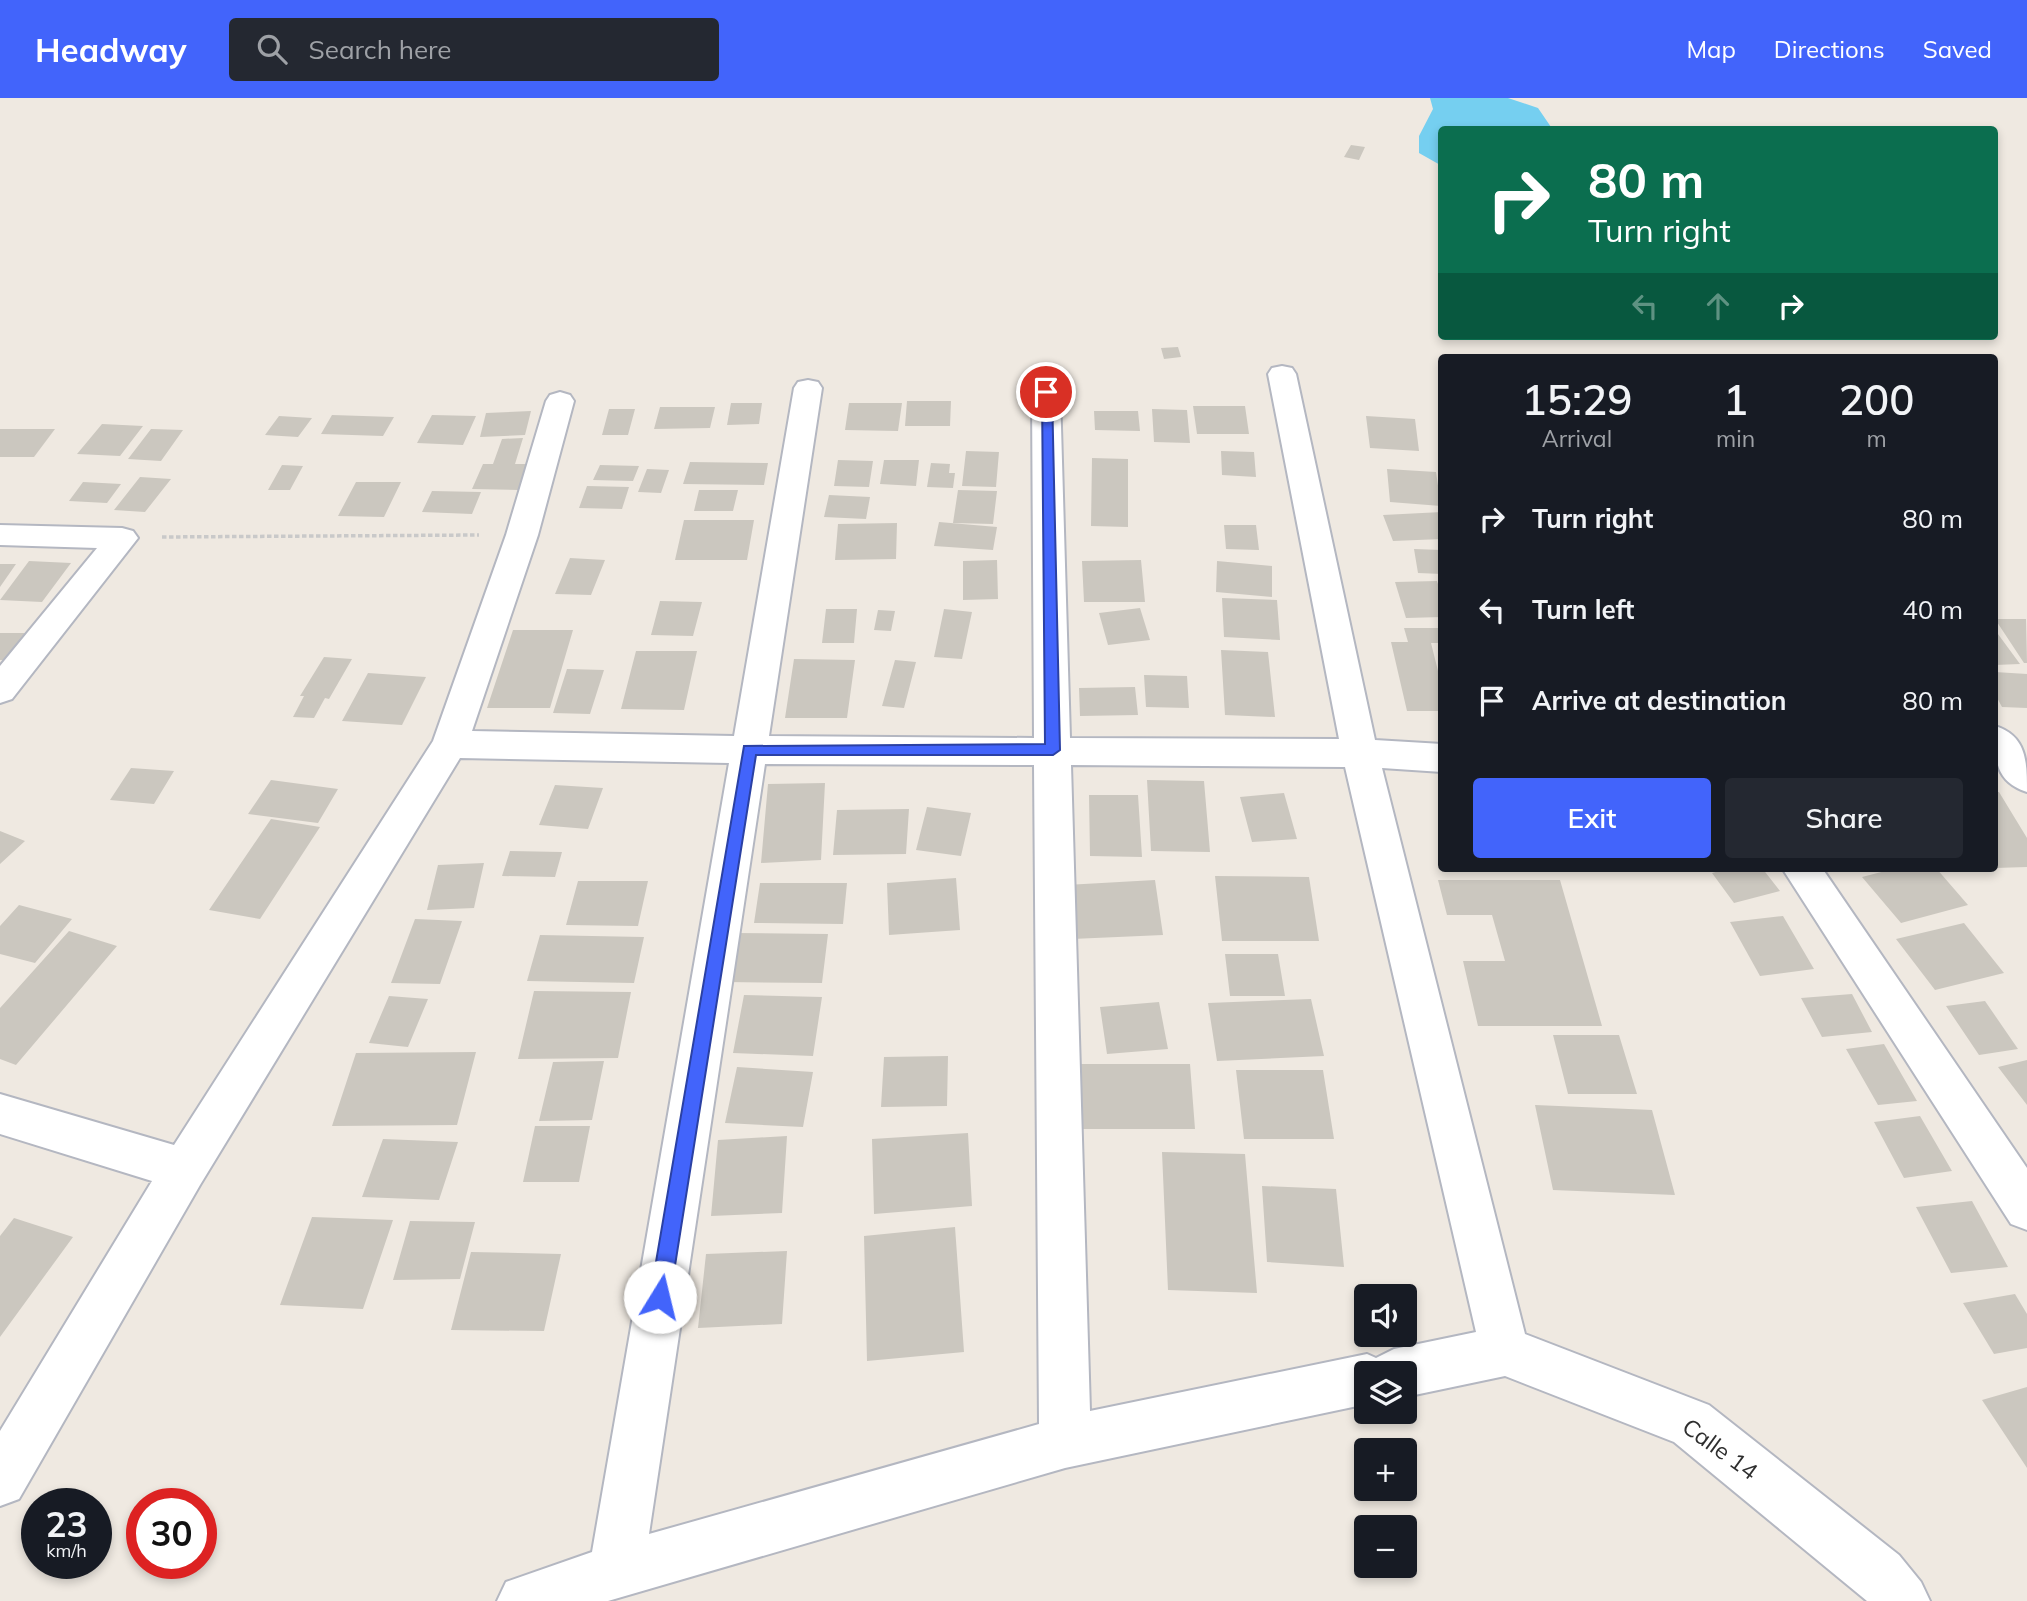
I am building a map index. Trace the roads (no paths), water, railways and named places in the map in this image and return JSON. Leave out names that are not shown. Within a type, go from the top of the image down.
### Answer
[{"type":"street","points":[[1282,374],[1360,753],[1505,1351],[1417,1369]]},
{"type":"street","points":[[616,1571],[808,388]]},
{"type":"street","points":[[1046,392],[1065,1442]]},
{"type":"street","points":[[0,1480],[184,1170],[450,744],[522,535],[560,401]]},
{"type":"street","points":[[0,535],[122,538],[0,690]]},
{"type":"street","points":[[1998,743],[2027,778]]},
{"type":"street","points":[[450,744],[750,750],[1360,753],[1438,758]]},
{"type":"street","points":[[1998,776],[2027,778]]},
{"type":"street","points":[[1804,872],[2027,1208]]},
{"type":"street","points":[[0,1114],[184,1170]]},
{"type":"street","name":"Calle 14","points":[[1505,1351],[1690,1423],[1880,1574],[1902,1601]]},
{"type":"street","points":[[525,1601],[616,1571],[1065,1442],[1354,1383]]},
{"type":"water","points":[[1430,98],[1508,98],[1538,108],[1550,126],[1438,126],[1438,164],[1419,153],[1419,136],[1433,109]]}]
